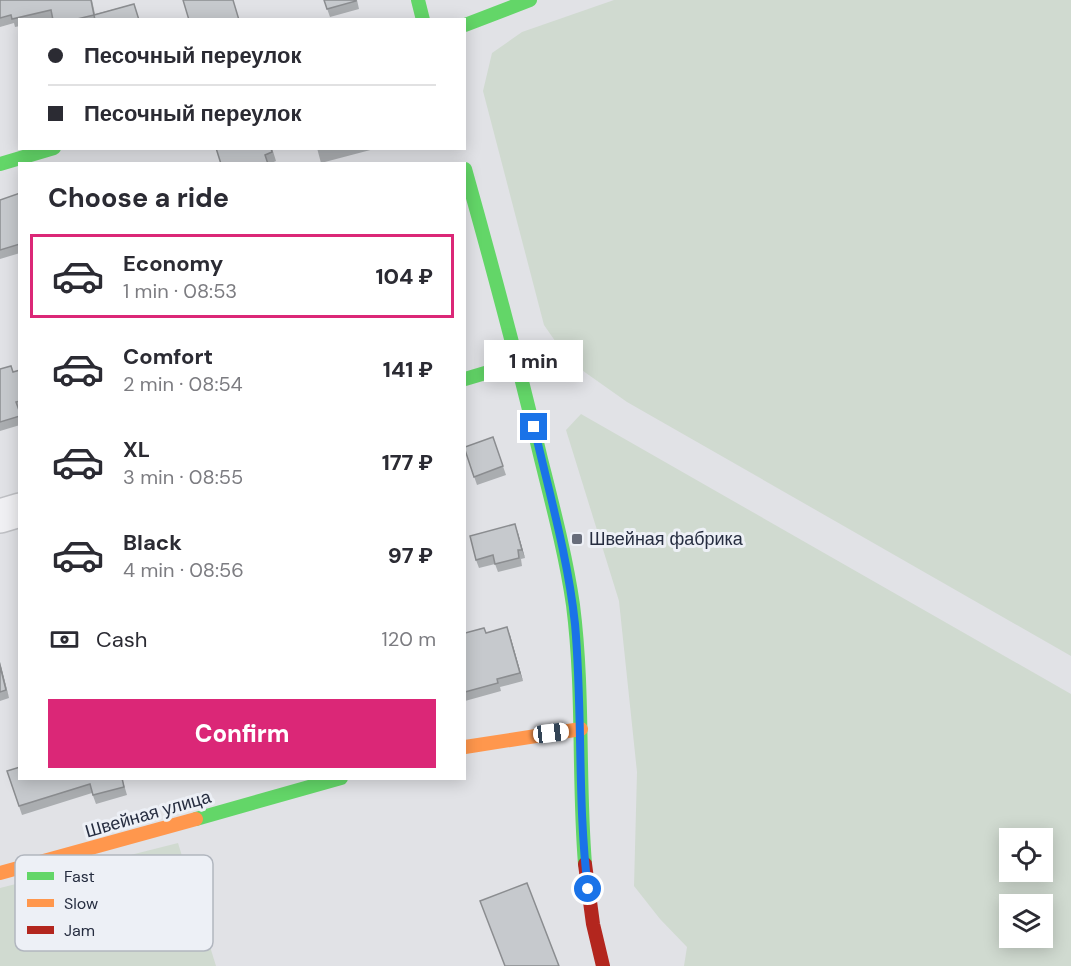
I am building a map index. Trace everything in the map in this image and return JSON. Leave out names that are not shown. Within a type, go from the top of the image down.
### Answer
[{"type":"main road","points":[[418,0],[422,18]]},
{"type":"main road","points":[[466,25],[530,0]]},
{"type":"main road","points":[[0,164],[47,150]]},
{"type":"main road","points":[[466,174],[519,363],[564,557],[574,622],[583,848],[588,889],[603,966]]},
{"type":"main road","points":[[466,379],[519,363]]},
{"type":"main road","points":[[466,747],[580,729]]},
{"type":"main road","name":"Швейная улица","points":[[65,855],[334,780]]},
{"type":"main road","name":"Швейная улица","points":[[0,873],[15,869]]},
{"type":"street","points":[[0,516],[18,511]]},
{"type":"shaded area","points":[[614,0],[1071,0],[1071,656],[627,402],[569,361],[544,325],[483,91],[492,53],[522,32]]},
{"type":"shaded area","points":[[581,414],[1071,694],[1071,966],[684,966],[687,947],[660,919],[634,886],[637,772],[619,601],[566,430]]},
{"type":"shaded area","points":[[178,843],[182,855],[131,855]]},
{"type":"shaded area","points":[[15,884],[15,951],[211,951],[216,966],[0,966],[0,888]]},
{"type":"building","points":[[0,0],[91,0],[94,15],[81,18],[53,18],[51,10],[12,19],[11,15],[0,18]]},
{"type":"building","points":[[183,0],[233,0],[238,18],[188,18]]},
{"type":"building","points":[[324,0],[356,0],[356,1],[327,9]]},
{"type":"building","points":[[134,4],[138,18],[95,18],[94,15]]},
{"type":"building","points":[[217,150],[272,150],[272,152],[265,155],[267,162],[220,162]]},
{"type":"building","points":[[18,194],[18,245],[0,250],[0,200]]},
{"type":"building","points":[[11,366],[13,372],[18,371],[18,402],[16,402],[18,417],[0,422],[0,369]]},
{"type":"building","points":[[493,437],[503,466],[474,477],[466,447]]},
{"type":"building","points":[[515,524],[522,550],[518,550],[519,558],[495,564],[493,555],[476,560],[470,536]]},
{"type":"building","points":[[507,627],[520,673],[497,679],[498,683],[466,692],[466,633],[484,628],[486,633]]},
{"type":"building","points":[[0,666],[6,690],[0,692]]},
{"type":"building","points":[[18,768],[18,780],[122,780],[124,787],[93,795],[90,784],[19,806],[7,771]]},
{"type":"building","points":[[527,883],[559,966],[505,966],[480,901]]},
{"type":"traffic: fast","points":[[418,0],[422,18]]},
{"type":"traffic: fast","points":[[466,25],[530,0]]},
{"type":"traffic: fast","points":[[0,164],[47,150]]},
{"type":"traffic: fast","points":[[466,173],[523,386],[559,532],[570,587],[579,670],[585,864]]},
{"type":"traffic: fast","points":[[466,379],[519,363]]},
{"type":"traffic: fast","points":[[196,819],[334,780]]},
{"type":"traffic: slow","points":[[466,747],[581,729]]},
{"type":"traffic: slow","points":[[65,855],[196,819]]},
{"type":"traffic: slow","points":[[0,873],[15,869]]},
{"type":"traffic: jam","points":[[585,864],[593,924],[603,966]]},
{"type":"place","name":"Швейная фабрика","points":[[577,539]]},
{"type":"route","points":[[534,427],[564,557],[574,622],[579,684],[583,848],[588,889]]}]
